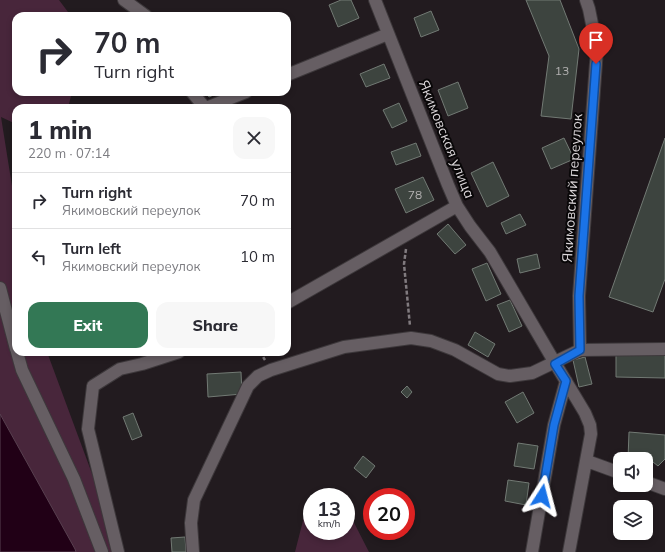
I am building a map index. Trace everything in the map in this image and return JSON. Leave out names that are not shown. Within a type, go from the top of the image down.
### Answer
[{"type":"street","points":[[124,0],[140,12]]},
{"type":"street","name":"Якимовская улица","points":[[375,0],[457,206],[490,252],[585,413],[590,425],[592,434],[569,552]]},
{"type":"street","name":"Якимовский переулок","points":[[580,350],[579,296],[597,49],[586,0]]},
{"type":"street","points":[[291,73],[388,34]]},
{"type":"street","points":[[195,96],[202,104]]},
{"type":"street","points":[[215,104],[236,96]]},
{"type":"street","points":[[291,301],[457,206]]},
{"type":"street","points":[[0,288],[12,334]]},
{"type":"street","points":[[192,552],[191,523],[194,500],[248,386],[258,376],[271,370],[344,347],[411,338],[431,341],[455,350],[498,374],[510,376],[532,373],[555,364],[580,350],[665,349]]},
{"type":"street","points":[[18,356],[22,370],[74,479],[102,552]]},
{"type":"street","points":[[118,552],[88,429],[93,386],[120,369],[167,356]]},
{"type":"street","points":[[532,552],[554,425],[566,381]]},
{"type":"street","points":[[587,461],[613,470]]},
{"type":"street","points":[[653,485],[665,489]]},
{"type":"path","points":[[408,233],[404,264],[411,338]]},
{"type":"shaded area","points":[[0,0],[59,0],[68,12],[12,12],[12,96],[71,96],[69,104],[12,104],[12,122],[1,117],[12,186],[12,356],[48,356],[121,552],[76,552],[0,414]]},
{"type":"shaded area","points":[[0,414],[75,549],[76,552],[0,552]]},
{"type":"shaded area","points":[[303,521],[303,540],[355,540],[355,525],[369,552],[295,552]]},
{"type":"building","points":[[341,0],[351,0],[359,18],[338,27],[329,5]]},
{"type":"building","points":[[526,0],[560,0],[579,49],[571,119],[541,116],[549,56]]},
{"type":"building","points":[[431,11],[439,30],[421,37],[414,18]]},
{"type":"building","points":[[384,64],[390,78],[366,87],[360,74]]},
{"type":"building","points":[[458,82],[468,108],[448,116],[438,90]]},
{"type":"building","points":[[399,103],[407,121],[392,128],[383,110]]},
{"type":"building","points":[[564,138],[574,159],[551,169],[542,148]]},
{"type":"building","points":[[665,138],[665,279],[653,312],[609,297]]},
{"type":"building","points":[[416,143],[421,156],[396,165],[391,152]]},
{"type":"building","points":[[493,162],[509,196],[487,207],[471,173]]},
{"type":"building","points":[[423,177],[434,200],[406,213],[395,189]]},
{"type":"building","points":[[520,214],[526,225],[506,234],[501,223]]},
{"type":"building","points":[[448,224],[466,245],[455,254],[437,234]]},
{"type":"building","points":[[537,254],[540,268],[520,273],[517,259]]},
{"type":"building","points":[[487,263],[501,294],[486,301],[472,269]]},
{"type":"building","points":[[510,300],[522,326],[509,332],[497,305]]},
{"type":"building","points":[[475,332],[495,344],[488,357],[468,345]]},
{"type":"building","points":[[616,353],[665,354],[665,378],[616,377]]},
{"type":"building","points":[[585,357],[592,384],[579,387],[573,360]]},
{"type":"building","points":[[241,372],[242,394],[208,397],[207,374]]},
{"type":"building","points":[[407,386],[412,392],[407,398],[401,392]]},
{"type":"building","points":[[523,392],[534,413],[517,423],[505,402]]},
{"type":"building","points":[[133,413],[142,436],[132,440],[123,417]]},
{"type":"building","points":[[629,432],[665,435],[665,459],[658,466],[653,462],[653,452],[628,452]]},
{"type":"building","points":[[518,443],[538,446],[534,469],[514,466]]},
{"type":"building","points":[[363,456],[375,466],[366,478],[354,468]]},
{"type":"building","points":[[508,480],[529,483],[526,505],[505,501]]},
{"type":"building","points":[[185,537],[186,552],[172,552],[171,538]]},
{"type":"route","points":[[542,496],[554,425],[566,381],[555,364],[580,350],[579,296],[596,64]]}]
